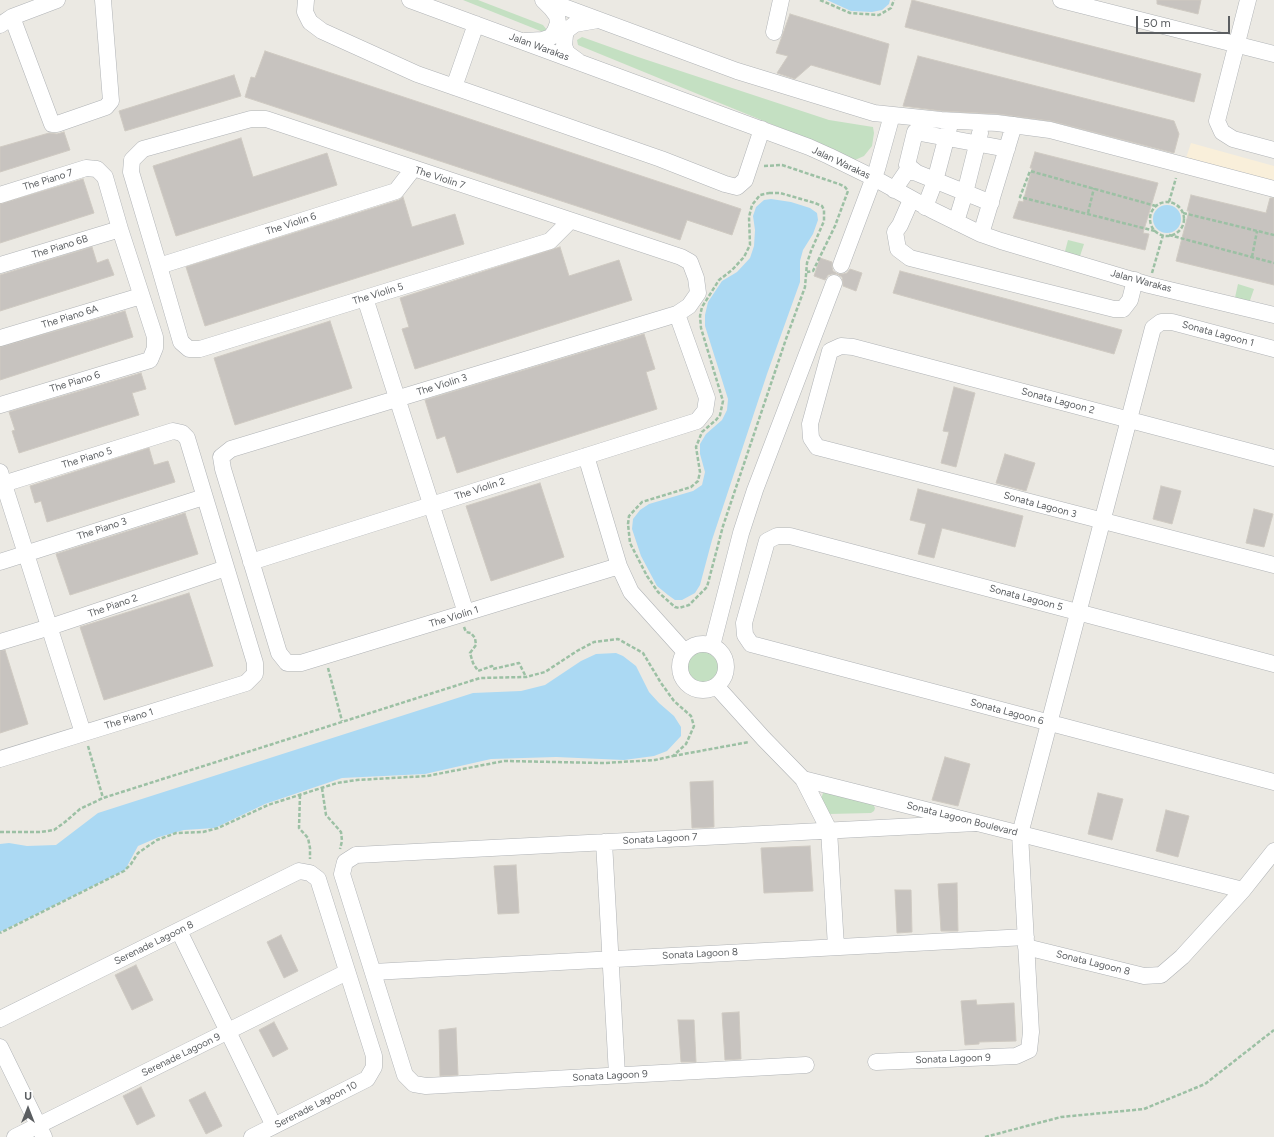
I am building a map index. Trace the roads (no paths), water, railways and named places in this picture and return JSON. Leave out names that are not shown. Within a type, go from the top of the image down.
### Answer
[{"type":"street","points":[[57,0],[6,21],[52,124],[57,124],[106,107],[111,101],[103,0]]},
{"type":"street","points":[[306,0],[305,12],[310,22],[322,31],[417,74],[661,159],[725,184],[737,187],[745,180],[762,129]]},
{"type":"street","name":"Jalan Warakas","points":[[410,0],[762,129],[830,156],[874,178],[918,203],[981,234],[1142,282],[1274,316]]},
{"type":"street","points":[[544,0],[737,71],[874,113],[892,115],[948,138],[1007,149]]},
{"type":"street","points":[[522,41],[542,40],[551,37],[555,31],[558,23],[557,16],[544,0]]},
{"type":"street","points":[[774,32],[781,0]]},
{"type":"street","points":[[1061,0],[1274,54]]},
{"type":"street","points":[[1248,0],[1217,121],[1222,132],[1233,139],[1274,150]]},
{"type":"street","points":[[579,62],[567,53],[564,46],[567,30],[575,24],[599,20]]},
{"type":"street","points":[[454,87],[476,24]]},
{"type":"street","points":[[841,265],[874,178],[892,115]]},
{"type":"street","name":"The Violin 7","points":[[160,266],[131,172],[132,160],[143,149],[252,119],[266,119],[681,257],[690,262],[696,278],[698,293],[689,306],[677,314]]},
{"type":"street","points":[[917,126],[951,121],[982,122],[1050,130],[1274,189]]},
{"type":"street","points":[[951,121],[948,138],[935,181],[895,232],[898,249],[910,258],[1114,309],[1123,309],[1142,282]]},
{"type":"street","points":[[956,222],[982,122]]},
{"type":"street","points":[[981,234],[1014,125]]},
{"type":"street","points":[[917,126],[907,165],[917,173]]},
{"type":"street","name":"The Piano 7","points":[[0,195],[86,168],[97,169],[105,177],[120,229]]},
{"type":"street","name":"The Violin 6","points":[[160,266],[396,191],[414,169]]},
{"type":"street","points":[[894,190],[907,171],[917,173],[991,203]]},
{"type":"street","name":"The Violin 5","points":[[160,266],[181,342],[189,349],[200,349],[550,241],[570,221]]},
{"type":"street","points":[[120,229],[141,296]]},
{"type":"street","name":"The Piano 6B","points":[[0,265],[120,229]]},
{"type":"street","points":[[712,646],[741,533],[755,490],[834,283]]},
{"type":"street","name":"The Piano 6A","points":[[0,338],[141,296]]},
{"type":"street","name":"The Piano 6","points":[[0,405],[150,360],[155,348],[155,337],[141,296]]},
{"type":"street","points":[[365,298],[432,505],[463,614]]},
{"type":"street","name":"The Violin 3","points":[[251,562],[223,469],[221,457],[231,449],[677,314]]},
{"type":"street","name":"The Violin 2","points":[[251,562],[697,421],[705,411],[707,398],[677,314]]},
{"type":"street","name":"Sonata Lagoon 1","points":[[1129,420],[1153,328],[1161,322],[1172,322],[1274,349]]},
{"type":"street","name":"Sonata Lagoon 2","points":[[811,438],[810,424],[830,351],[841,346],[853,347],[1274,458]]},
{"type":"street","points":[[1026,942],[1020,834],[1129,420]]},
{"type":"street","name":"The Piano 5","points":[[1,480],[174,431],[182,433],[187,438],[204,497]]},
{"type":"street","name":"Sonata Lagoon 3","points":[[811,438],[817,447],[1274,565]]},
{"type":"street","points":[[586,456],[619,566],[631,592],[685,652]]},
{"type":"street","points":[[1,480],[50,627],[83,733]]},
{"type":"street","points":[[204,497],[226,568]]},
{"type":"street","name":"The Piano 3","points":[[0,562],[204,497]]},
{"type":"street","name":"Sonata Lagoon 5","points":[[745,635],[744,622],[767,541],[777,536],[790,536],[1274,664]]},
{"type":"street","name":"The Violin 1","points":[[251,562],[279,653],[287,663],[301,664],[619,566]]},
{"type":"street","name":"The Piano 2","points":[[0,642],[50,627],[226,568]]},
{"type":"street","name":"The Piano 1","points":[[0,759],[246,683],[255,674],[255,663],[226,568]]},
{"type":"street","name":"Sonata Lagoon 6","points":[[745,635],[751,644],[1274,782]]},
{"type":"street","points":[[703,644],[712,646],[720,652],[725,660],[727,670],[724,679],[717,687],[706,691],[695,690],[686,684],[680,674],[680,662],[685,652],[693,646],[703,644]]},
{"type":"street","points":[[717,687],[803,779],[829,830],[836,947]]},
{"type":"street","name":"Sonata Lagoon Boulevard","points":[[803,779],[1243,890]]},
{"type":"street","name":"Sonata Lagoon 7","points":[[373,972],[342,874],[345,862],[356,855],[976,823]]},
{"type":"street","points":[[604,842],[617,1076]]},
{"type":"street","points":[[1243,890],[1274,851]]},
{"type":"street","name":"Serenade Lagoon 8","points":[[0,1019],[299,872],[310,872],[318,879],[347,972]]},
{"type":"street","name":"Sonata Lagoon 8","points":[[373,972],[836,947],[1026,942],[1144,976],[1161,975],[1182,957],[1243,890]]},
{"type":"street","points":[[179,931],[274,1126]]},
{"type":"street","name":"Sonata Lagoon 9","points":[[876,1062],[1016,1056],[1029,1050],[1031,1032],[1026,942]]},
{"type":"street","name":"Serenade Lagoon 9","points":[[15,1137],[41,1131],[228,1031],[347,972]]},
{"type":"street","name":"Serenade Lagoon 10","points":[[252,1137],[367,1079],[374,1067],[374,1056],[347,972]]},
{"type":"street","name":"Sonata Lagoon 9","points":[[373,972],[405,1075],[414,1084],[426,1086],[806,1065]]},
{"type":"street","points":[[0,1047],[41,1131]]},
{"type":"water","points":[[827,0],[890,0],[889,4],[882,10],[872,12],[851,11]]},
{"type":"water","points":[[771,199],[791,202],[810,208],[817,213],[818,220],[813,234],[803,250],[800,261],[800,282],[767,374],[712,540],[700,585],[695,593],[682,600],[675,600],[657,586],[641,556],[632,529],[633,519],[640,510],[649,504],[693,491],[702,485],[705,472],[700,454],[700,444],[706,434],[722,420],[727,410],[728,399],[705,326],[705,315],[708,302],[722,281],[737,272],[750,258],[754,246],[755,230],[753,216],[756,207],[764,200]]},
{"type":"water","points":[[1167,205],[1177,209],[1181,219],[1177,229],[1167,233],[1157,229],[1153,219],[1157,209]]},
{"type":"water","points":[[616,653],[623,656],[636,666],[649,692],[674,716],[681,727],[681,736],[667,751],[654,756],[624,760],[556,757],[491,759],[425,774],[342,778],[265,804],[215,828],[184,830],[159,837],[138,846],[125,870],[0,932],[0,844],[9,843],[27,846],[56,845],[98,813],[473,693],[521,691],[545,685],[581,661],[596,654]]}]
